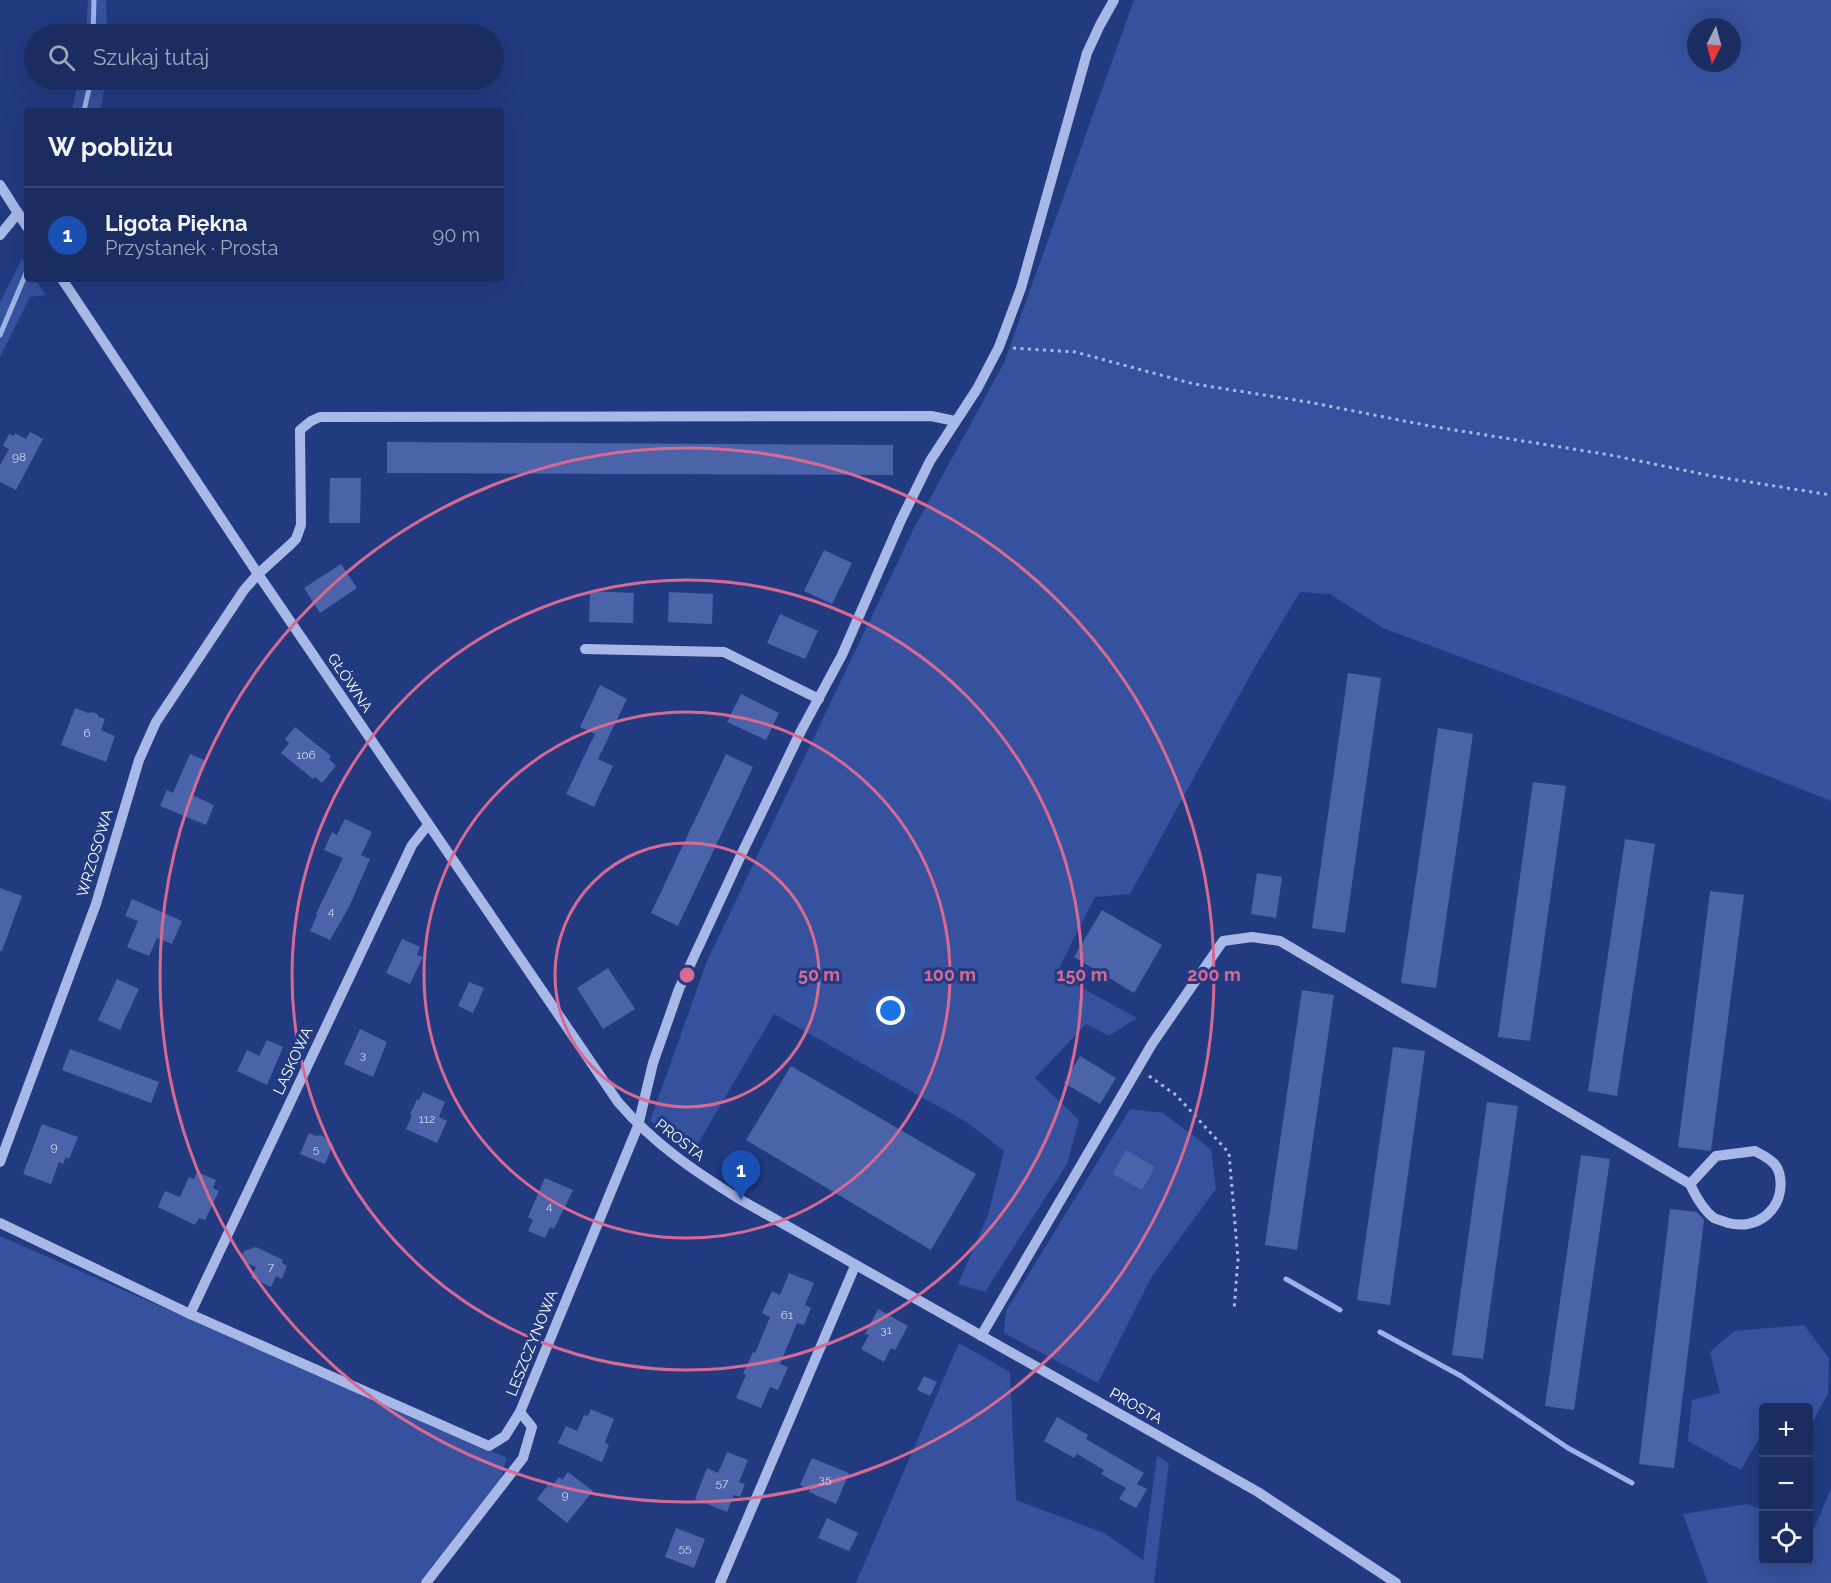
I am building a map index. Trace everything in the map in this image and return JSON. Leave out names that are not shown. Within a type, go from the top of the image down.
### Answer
[{"type":"street","name":"LESZCZYNOWA","points":[[426,1583],[523,1458],[532,1427],[520,1412],[638,1126],[653,1063],[675,999],[742,853],[842,655],[925,471],[977,388],[999,347],[1021,288],[1087,53],[1114,0]]},
{"type":"street","points":[[0,184],[24,222]]},
{"type":"street","points":[[0,235],[18,213]]},
{"type":"street","name":"GŁÓWNA","points":[[64,282],[258,574],[618,1102]]},
{"type":"street","name":"WRZOSOWA","points":[[0,1162],[96,904],[139,760],[156,722],[244,590],[296,539],[300,525],[300,430],[311,421],[320,417],[931,416],[955,421]]},
{"type":"street","points":[[585,649],[724,652],[819,699]]},
{"type":"street","name":"LASKOWA","points":[[190,1314],[412,845],[429,825]]},
{"type":"street","points":[[981,1336],[1152,1044],[1223,941],[1252,938],[1280,941],[1690,1184],[1698,1200],[1715,1219],[1734,1224],[1752,1223],[1768,1215],[1778,1202],[1781,1187],[1778,1169],[1771,1160],[1755,1151],[1716,1156],[1690,1184]]},
{"type":"street","name":"PROSTA","points":[[618,1102],[638,1126],[689,1167],[741,1200],[1258,1492],[1396,1583]]},
{"type":"street","points":[[0,1222],[190,1314],[489,1446],[505,1436],[520,1412]]},
{"type":"street","points":[[720,1583],[855,1266]]},
{"type":"path","points":[[999,347],[1075,352],[1194,384],[1308,402],[1430,426],[1610,455],[1713,476],[1831,495]]},
{"type":"path","points":[[1138,1068],[1176,1095],[1229,1153],[1238,1259],[1234,1310]]},
{"type":"shaded area","points":[[88,0],[106,0],[107,24],[87,24]]},
{"type":"shaded area","points":[[1134,0],[1831,0],[1831,801],[1592,706],[1383,628],[1330,594],[1300,592],[1253,670],[1130,894],[1095,897],[1056,974],[1137,1018],[1109,1036],[1086,1024],[1035,1078],[1079,1120],[1067,1164],[985,1292],[958,1284],[988,1215],[1004,1151],[968,1123],[774,1014],[693,1152],[650,1121],[707,961],[914,528],[1004,363]]},
{"type":"shaded area","points":[[76,90],[104,90],[101,108],[73,108]]},
{"type":"shaded area","points":[[22,259],[24,282],[37,282],[46,295],[30,297],[0,357],[0,302]]},
{"type":"shaded area","points":[[1130,1109],[1163,1113],[1211,1149],[1216,1189],[1152,1276],[1098,1383],[1004,1333],[1006,1311]]},
{"type":"shaded area","points":[[0,1236],[507,1458],[500,1482],[424,1583],[0,1583]]},
{"type":"shaded area","points":[[1804,1325],[1829,1358],[1828,1394],[1813,1421],[1813,1403],[1759,1403],[1759,1439],[1741,1470],[1688,1441],[1692,1400],[1720,1393],[1710,1352],[1734,1331]]},
{"type":"shaded area","points":[[959,1343],[1010,1372],[1016,1500],[1104,1533],[1143,1560],[1157,1456],[1169,1463],[1154,1583],[856,1583]]},
{"type":"shaded area","points":[[1831,1488],[1831,1583],[1708,1583],[1683,1514],[1747,1504],[1759,1508],[1759,1565],[1813,1565],[1814,1529]]},
{"type":"building","points":[[30,432],[43,439],[16,490],[0,482],[0,465],[9,449],[3,446],[9,434],[14,436],[15,433],[26,439]]},
{"type":"building","points":[[387,442],[893,445],[893,475],[387,473]]},
{"type":"building","points":[[330,478],[361,478],[360,523],[329,523]]},
{"type":"building","points":[[824,550],[852,563],[832,604],[804,591]]},
{"type":"building","points":[[341,564],[357,588],[320,613],[304,588]]},
{"type":"building","points":[[590,591],[634,593],[633,623],[589,622]]},
{"type":"building","points":[[669,592],[713,594],[712,624],[668,622]]},
{"type":"building","points":[[780,614],[818,631],[805,659],[767,643]]},
{"type":"building","points":[[1348,673],[1381,678],[1345,933],[1312,928]]},
{"type":"building","points":[[600,685],[627,699],[598,759],[613,766],[594,807],[566,794],[595,734],[580,727]]},
{"type":"building","points":[[741,694],[779,713],[766,740],[727,722]]},
{"type":"building","points":[[75,708],[88,713],[92,712],[105,719],[101,730],[115,736],[106,762],[61,745]]},
{"type":"building","points":[[295,727],[331,756],[329,759],[336,766],[322,783],[315,777],[313,779],[281,753],[289,743],[285,739]]},
{"type":"building","points":[[1438,728],[1473,734],[1436,988],[1401,983]]},
{"type":"building","points":[[190,754],[206,761],[192,795],[214,805],[206,825],[160,806],[167,790],[173,793]]},
{"type":"building","points":[[726,754],[753,767],[678,926],[651,913]]},
{"type":"building","points":[[1533,782],[1566,786],[1530,1041],[1498,1037]]},
{"type":"building","points":[[345,819],[372,832],[361,855],[370,859],[349,907],[330,940],[310,931],[343,858],[324,850],[332,832],[337,835]]},
{"type":"building","points":[[1625,839],[1655,844],[1617,1096],[1588,1091]]},
{"type":"building","points":[[1257,873],[1282,877],[1276,918],[1251,914]]},
{"type":"building","points":[[0,888],[22,896],[2,951],[0,951]]},
{"type":"building","points":[[1710,891],[1744,895],[1711,1151],[1678,1147]]},
{"type":"building","points":[[132,899],[182,921],[172,944],[157,938],[149,956],[127,947],[138,921],[125,916]]},
{"type":"building","points":[[1102,910],[1162,945],[1134,993],[1074,957]]},
{"type":"building","points":[[402,939],[420,947],[417,955],[423,957],[410,984],[386,973]]},
{"type":"building","points":[[608,968],[635,1009],[603,1029],[577,988]]},
{"type":"building","points":[[117,979],[139,989],[120,1030],[98,1020]]},
{"type":"building","points":[[469,982],[484,988],[473,1013],[458,1006]]},
{"type":"building","points":[[1302,990],[1334,995],[1297,1250],[1265,1245]]},
{"type":"building","points":[[360,1029],[387,1042],[373,1077],[344,1064]]},
{"type":"building","points":[[267,1040],[283,1047],[267,1085],[237,1071],[247,1050],[259,1056]]},
{"type":"building","points":[[1393,1047],[1425,1051],[1390,1305],[1357,1300]]},
{"type":"building","points":[[70,1049],[159,1082],[151,1103],[62,1070]]},
{"type":"building","points":[[1080,1056],[1116,1078],[1100,1104],[1064,1083]]},
{"type":"building","points":[[791,1066],[976,1174],[931,1250],[746,1140]]},
{"type":"building","points":[[423,1092],[445,1102],[439,1117],[447,1121],[437,1143],[406,1129],[412,1115],[410,1114]]},
{"type":"building","points":[[1487,1102],[1518,1106],[1483,1359],[1452,1355]]},
{"type":"building","points":[[42,1124],[78,1137],[69,1159],[66,1157],[63,1164],[59,1162],[51,1184],[23,1174]]},
{"type":"building","points":[[309,1133],[316,1136],[321,1135],[333,1144],[325,1164],[300,1154]]},
{"type":"building","points":[[1126,1150],[1155,1167],[1142,1190],[1113,1174]]},
{"type":"building","points":[[1581,1155],[1610,1159],[1574,1410],[1545,1406]]},
{"type":"building","points":[[197,1172],[216,1180],[213,1188],[219,1191],[205,1220],[199,1218],[195,1225],[158,1207],[165,1191],[180,1197],[189,1177],[194,1179]]},
{"type":"building","points":[[545,1178],[573,1190],[554,1229],[550,1227],[545,1238],[528,1231],[533,1220],[528,1217]]},
{"type":"building","points":[[1670,1209],[1697,1212],[1704,1220],[1674,1468],[1639,1464]]},
{"type":"building","points":[[256,1247],[283,1260],[282,1263],[287,1266],[282,1279],[276,1276],[271,1287],[251,1278],[256,1267],[244,1262],[242,1256],[244,1251]]},
{"type":"building","points":[[789,1273],[814,1283],[805,1305],[811,1308],[804,1325],[797,1323],[780,1364],[788,1367],[778,1390],[770,1387],[761,1408],[736,1398],[746,1375],[743,1374],[753,1352],[755,1353],[770,1317],[762,1313],[772,1291],[780,1295]]},
{"type":"building","points":[[878,1309],[908,1326],[895,1350],[891,1348],[884,1362],[861,1349],[869,1335],[865,1334]]},
{"type":"building","points":[[924,1376],[937,1382],[930,1396],[917,1390]]},
{"type":"building","points":[[591,1409],[614,1419],[605,1442],[609,1445],[602,1462],[558,1443],[566,1426],[577,1431],[584,1415],[588,1416]]},
{"type":"building","points":[[1057,1417],[1088,1435],[1086,1439],[1144,1473],[1137,1484],[1147,1489],[1136,1508],[1119,1499],[1126,1488],[1101,1474],[1104,1470],[1077,1454],[1074,1458],[1044,1441]]},
{"type":"building","points":[[727,1452],[748,1460],[739,1482],[745,1484],[740,1497],[734,1495],[727,1512],[695,1499],[707,1468],[718,1473]]},
{"type":"building","points":[[812,1458],[849,1473],[836,1504],[809,1492],[810,1489],[800,1485]]},
{"type":"building","points":[[568,1472],[593,1491],[567,1523],[537,1499],[548,1485],[551,1487],[559,1477],[562,1480]]},
{"type":"building","points":[[827,1518],[858,1533],[849,1551],[818,1538]]},
{"type":"building","points":[[676,1528],[705,1539],[694,1568],[665,1557]]},
{"type":"waterway","points":[[93,24],[94,0]]},
{"type":"waterway","points":[[85,108],[89,90]]},
{"type":"waterway","points":[[0,335],[24,278]]},
{"type":"waterway","points":[[1286,1279],[1340,1310]]},
{"type":"waterway","points":[[1380,1332],[1461,1376],[1568,1448],[1632,1483]]},
{"type":"place","name":"Ligota Piękna","points":[[741,1200]]}]
